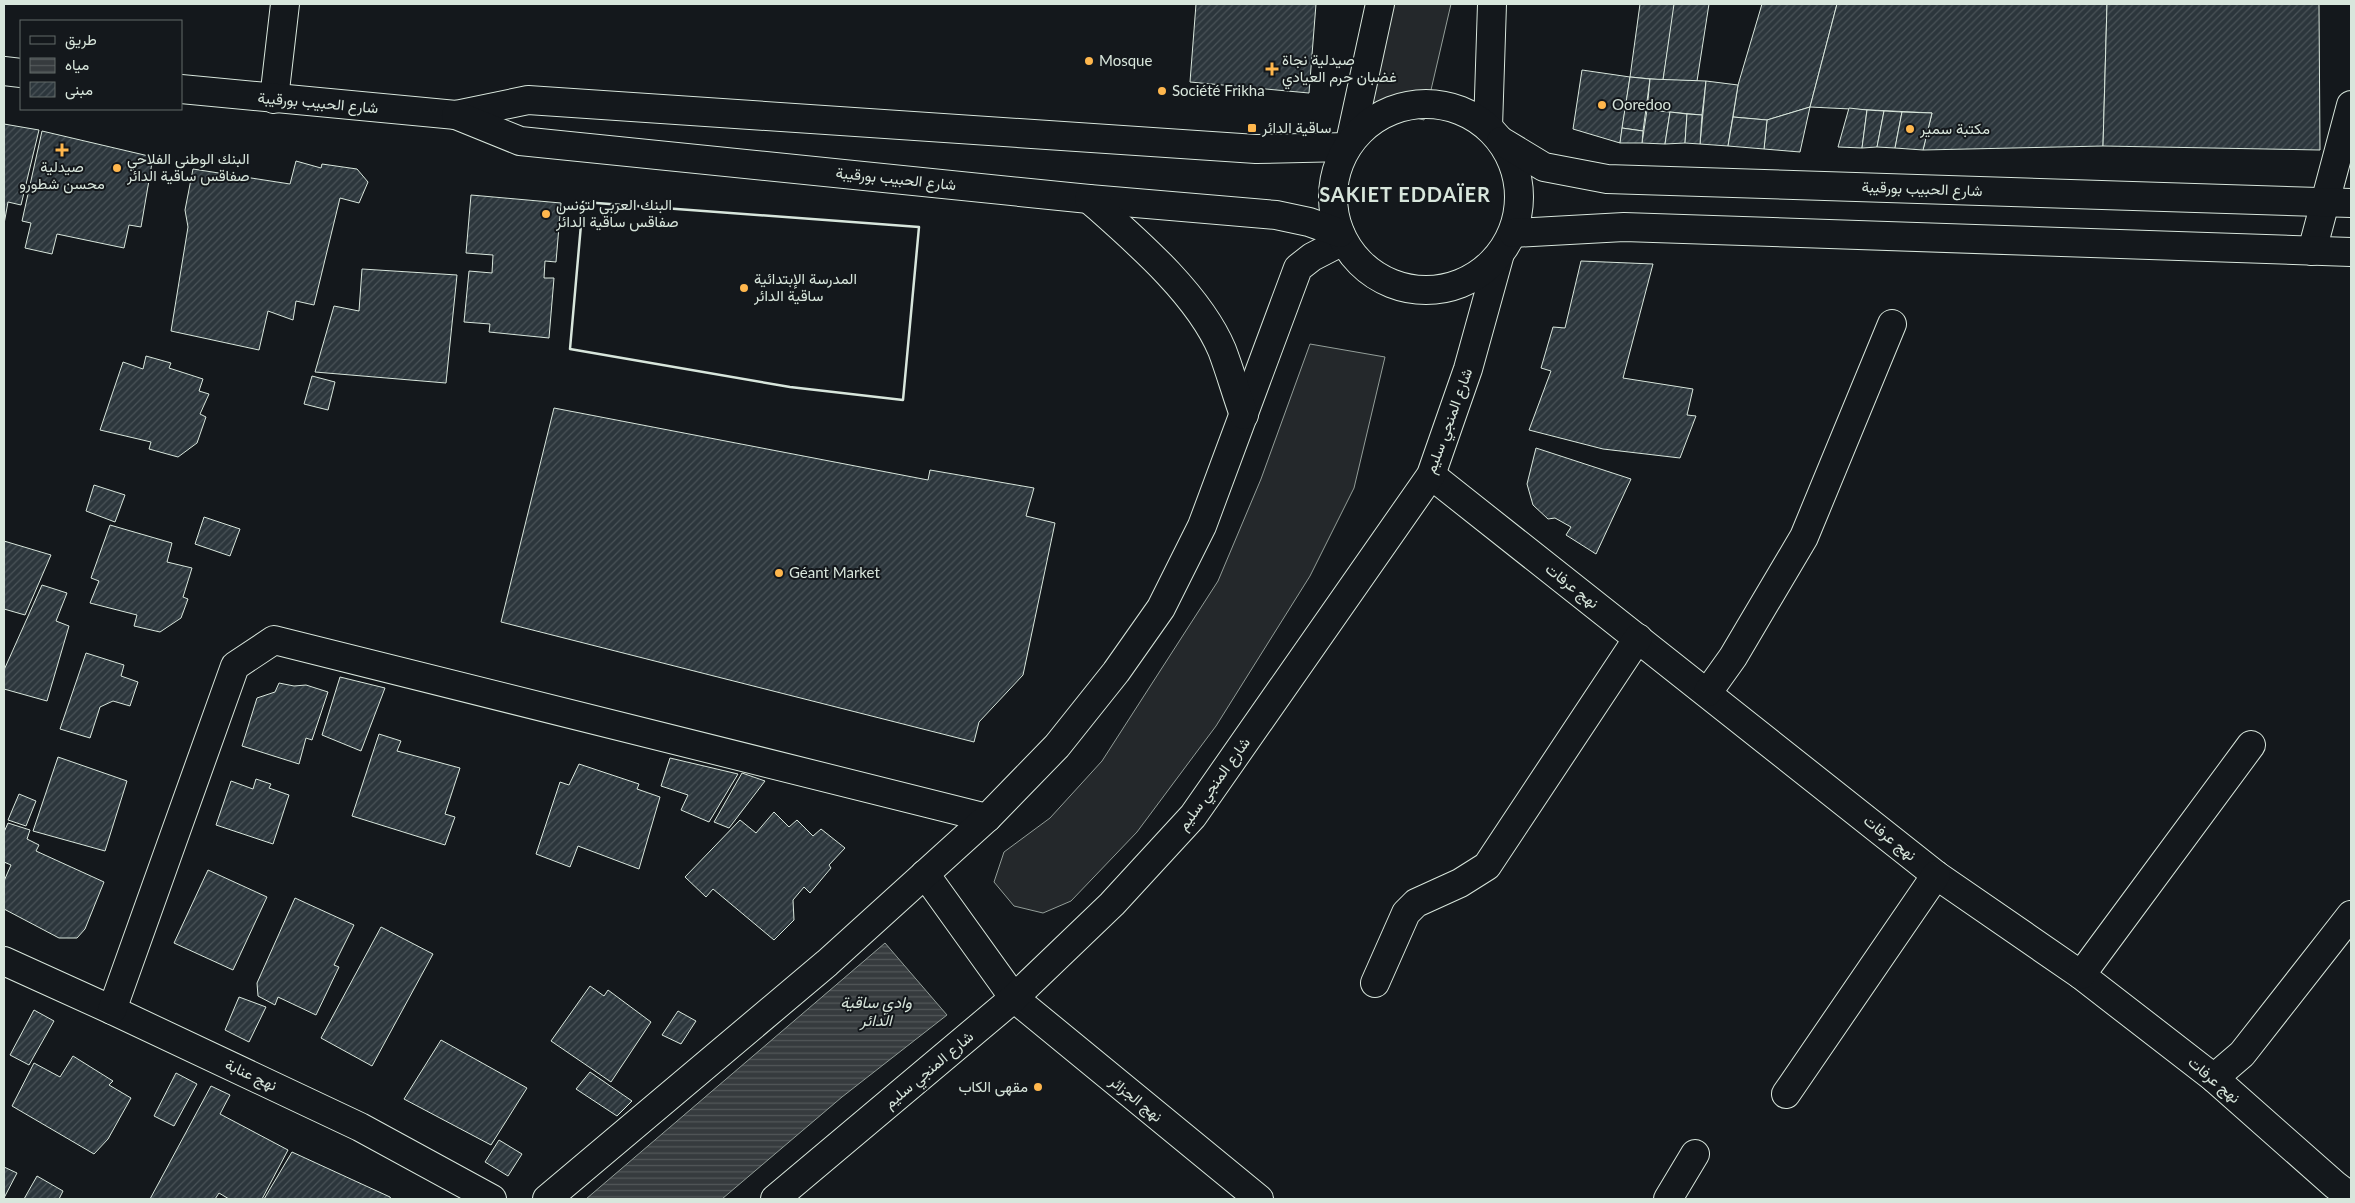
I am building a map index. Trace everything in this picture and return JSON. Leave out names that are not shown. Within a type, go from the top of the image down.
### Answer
[{"type":"main road","points":[[274,99],[284,4]]},
{"type":"main road","points":[[1349,145],[1380,4]]},
{"type":"main road","points":[[1492,4],[1495,134]]},
{"type":"main road","points":[[4,71],[20,73]]},
{"type":"main road","name":"شارع الحبيب بورقيبة","points":[[182,89],[456,115],[528,100],[1256,149],[1349,145]]},
{"type":"main road","name":"شارع الحبيب بورقيبة","points":[[1495,134],[1512,158],[1520,195],[1518,215],[1513,233],[1499,257],[1482,273],[1462,284],[1440,290],[1417,290],[1394,286],[1374,275],[1356,260],[1342,237],[1334,212],[1333,189],[1338,168],[1349,145],[1366,126],[1384,113],[1405,105],[1427,103],[1450,106],[1470,114],[1495,134],[1544,167],[1607,179],[2339,202]]},
{"type":"main road","points":[[2312,252],[2339,202],[2351,105]]},
{"type":"main road","name":"شارع الحبيب بورقيبة","points":[[456,115],[520,142],[1089,199],[1276,215],[1309,222],[1342,237]]},
{"type":"main road","points":[[1089,199],[1147,251],[1201,314],[1221,348],[1244,415]]},
{"type":"main road","points":[[1513,233],[1624,227],[2351,252]]},
{"type":"main road","points":[[547,1199],[826,963],[987,818],[1057,746],[1116,672],[1161,608],[1202,526],[1298,268],[1342,237]]},
{"type":"main road","name":"شارع المنجي سليم","points":[[774,1199],[1014,998],[1112,904],[1193,816],[1431,475],[1468,369],[1499,257]]},
{"type":"main road","points":[[1708,692],[1733,657],[1804,538],[1892,324]]},
{"type":"main road","name":"نهج عرفات","points":[[1431,475],[1708,692],[1936,875],[2081,975],[2214,1078],[2351,1197]]},
{"type":"main road","points":[[1375,983],[1406,913],[1416,903],[1460,883],[1487,866],[1638,638]]},
{"type":"main road","points":[[112,1010],[235,666],[274,640],[987,818]]},
{"type":"main road","points":[[2081,975],[2251,745]]},
{"type":"main road","name":"نهج الجزائر","points":[[925,874],[1014,998],[1259,1199]]},
{"type":"main road","points":[[1786,1094],[1936,875]]},
{"type":"main road","points":[[2214,1078],[2242,1054],[2351,915]]},
{"type":"main road","name":"نهج عنابة","points":[[4,961],[112,1010],[360,1128],[492,1199]]},
{"type":"main road","points":[[1668,1199],[1695,1154]]},
{"type":"shaded area","points":[[1389,4],[1451,4],[1424,120],[1364,104]]},
{"type":"shaded area","points":[[1310,344],[1385,357],[1354,488],[1310,576],[1216,726],[1137,832],[1071,901],[1043,913],[1014,906],[994,882],[1004,852],[1050,818],[1102,761],[1218,581],[1261,479]]},
{"type":"water","name":"وادي ساقية الدائر","points":[[885,943],[947,1015],[842,1097],[722,1199],[586,1199]]},
{"type":"building","points":[[1196,4],[1316,4],[1309,93],[1190,82]]},
{"type":"building","points":[[1640,4],[1675,4],[1663,80],[1630,77]]},
{"type":"building","points":[[1674,4],[1709,4],[1697,81],[1663,80]]},
{"type":"building","points":[[1762,4],[1837,4],[1810,107],[1767,120],[1733,117],[1738,85]]},
{"type":"building","points":[[1837,4],[2107,4],[2103,146],[1923,150],[1932,113],[1810,107]]},
{"type":"building","points":[[2107,4],[2319,4],[2320,150],[2103,146]]},
{"type":"building","points":[[1582,70],[1630,77],[1620,143],[1573,129]]},
{"type":"building","points":[[1630,77],[1650,79],[1643,131],[1622,128]]},
{"type":"building","points":[[1650,79],[1706,81],[1702,115],[1647,110]]},
{"type":"building","points":[[1706,81],[1738,85],[1728,146],[1700,144]]},
{"type":"building","points":[[1810,107],[1800,152],[1764,149],[1767,120]]},
{"type":"building","points":[[1849,108],[1867,110],[1862,148],[1838,147]]},
{"type":"building","points":[[1647,110],[1670,112],[1665,144],[1642,143]]},
{"type":"building","points":[[1867,110],[1884,111],[1877,147],[1862,148]]},
{"type":"building","points":[[1884,111],[1902,112],[1895,148],[1877,147]]},
{"type":"building","points":[[1670,112],[1687,114],[1685,143],[1665,144]]},
{"type":"building","points":[[1902,112],[1932,113],[1923,150],[1895,148]]},
{"type":"building","points":[[1687,114],[1702,115],[1700,144],[1685,143]]},
{"type":"building","points":[[1733,117],[1767,120],[1764,149],[1728,146]]},
{"type":"building","points":[[4,124],[39,130],[21,205],[8,202],[4,224]]},
{"type":"building","points":[[1622,128],[1643,131],[1642,143],[1620,143]]},
{"type":"building","points":[[42,131],[153,157],[141,227],[129,225],[124,248],[57,234],[52,254],[25,248],[31,223],[22,221]]},
{"type":"building","points":[[296,161],[321,168],[322,164],[357,169],[368,182],[359,203],[340,198],[314,305],[296,301],[293,320],[268,311],[259,350],[171,331],[188,227],[185,210],[193,169],[290,184]]},
{"type":"building","points":[[471,195],[561,203],[556,262],[545,261],[544,278],[554,278],[549,338],[489,332],[490,324],[464,322],[469,271],[492,273],[493,255],[466,253]]},
{"type":"building","points":[[1581,261],[1653,264],[1623,378],[1693,389],[1687,415],[1696,416],[1680,458],[1603,449],[1529,430],[1551,371],[1541,368],[1553,327],[1565,328]]},
{"type":"building","points":[[362,269],[457,275],[446,383],[315,372],[334,306],[359,311]]},
{"type":"building","points":[[146,356],[171,363],[169,368],[203,379],[199,391],[209,394],[200,414],[206,417],[197,443],[178,457],[149,449],[151,442],[100,430],[123,362],[143,369]]},
{"type":"building","points":[[312,376],[335,382],[328,410],[304,404]]},
{"type":"building","name":"Géant Market","points":[[554,408],[928,480],[930,470],[1034,488],[1026,516],[1055,523],[1023,675],[979,722],[974,742],[501,622]]},
{"type":"building","points":[[1536,448],[1631,479],[1596,554],[1566,535],[1571,527],[1555,518],[1548,519],[1533,505],[1527,484]]},
{"type":"building","points":[[94,485],[125,495],[115,522],[86,511]]},
{"type":"building","points":[[204,517],[240,529],[230,556],[195,544]]},
{"type":"building","points":[[110,525],[172,543],[167,562],[192,568],[183,597],[188,599],[181,618],[160,632],[134,626],[137,615],[90,603],[99,581],[91,578]]},
{"type":"building","points":[[4,541],[51,555],[25,615],[4,609]]},
{"type":"building","points":[[42,585],[67,593],[56,621],[69,626],[47,701],[4,689],[4,670]]},
{"type":"building","points":[[86,653],[124,665],[121,676],[138,682],[130,706],[113,701],[100,707],[90,738],[60,729]]},
{"type":"building","points":[[340,677],[385,688],[361,751],[322,735]]},
{"type":"building","points":[[279,683],[294,686],[306,685],[328,692],[312,740],[306,738],[299,764],[242,746],[257,698],[275,692]]},
{"type":"building","points":[[379,734],[401,741],[397,751],[460,768],[445,814],[455,817],[445,845],[352,816]]},
{"type":"building","points":[[58,757],[127,781],[105,851],[33,831]]},
{"type":"building","points":[[670,758],[738,774],[709,822],[681,810],[688,795],[661,786]]},
{"type":"building","points":[[579,764],[639,784],[637,789],[660,797],[639,869],[578,846],[570,867],[536,854],[560,782],[569,785]]},
{"type":"building","points":[[742,773],[765,781],[729,828],[714,822]]},
{"type":"building","points":[[256,779],[271,784],[269,788],[289,795],[273,844],[216,825],[231,781],[253,789]]},
{"type":"building","points":[[19,794],[36,801],[26,826],[8,820]]},
{"type":"building","points":[[774,812],[789,827],[797,820],[813,836],[821,829],[845,848],[829,865],[831,868],[810,893],[804,887],[793,900],[794,920],[774,940],[713,889],[706,897],[685,877],[740,820],[756,833]]},
{"type":"building","points":[[8,823],[30,830],[27,839],[39,845],[36,851],[104,882],[85,929],[77,938],[59,938],[4,909],[4,881],[11,865],[4,862],[4,832]]},
{"type":"building","points":[[208,870],[267,897],[233,970],[174,943]]},
{"type":"building","points":[[295,898],[354,925],[334,965],[339,967],[316,1015],[278,997],[275,1005],[258,996],[257,983]]},
{"type":"building","points":[[381,927],[433,954],[372,1066],[321,1038]]},
{"type":"building","points":[[590,986],[604,996],[608,990],[651,1022],[611,1082],[551,1041]]},
{"type":"building","points":[[239,997],[266,1007],[249,1042],[225,1030]]},
{"type":"building","points":[[34,1010],[54,1021],[29,1065],[10,1055]]},
{"type":"building","points":[[678,1011],[696,1021],[681,1044],[662,1035]]},
{"type":"building","points":[[441,1040],[527,1088],[491,1145],[404,1099]]},
{"type":"building","points":[[73,1056],[113,1081],[109,1085],[131,1098],[108,1139],[94,1154],[12,1106],[34,1063],[60,1077]]},
{"type":"building","points":[[590,1072],[632,1101],[617,1116],[576,1089]]},
{"type":"building","points":[[176,1073],[197,1084],[174,1126],[154,1116]]},
{"type":"building","points":[[211,1086],[230,1095],[220,1114],[288,1150],[262,1199],[229,1199],[219,1193],[215,1199],[150,1199]]},
{"type":"building","points":[[499,1140],[522,1154],[508,1176],[485,1162]]},
{"type":"building","points":[[292,1152],[390,1197],[391,1199],[264,1199]]},
{"type":"building","points":[[4,1167],[17,1173],[4,1198]]},
{"type":"building","points":[[37,1176],[63,1191],[59,1199],[24,1199]]},
{"type":"wall","points":[[583,202],[919,227],[903,400],[790,387],[570,349],[583,202]]},
{"type":"place","name":"Mosque","points":[[1089,61]]},
{"type":"place","name":"صيدلية نجاة غضبان حرم العيادي","points":[[1272,69]]},
{"type":"place","name":"Société Frikha","points":[[1162,91]]},
{"type":"place","name":"Ooredoo","points":[[1602,105]]},
{"type":"place","name":"ساقية الدائر","points":[[1252,128]]},
{"type":"place","name":"مكتبة سمير","points":[[1910,129]]},
{"type":"place","name":"صيدلية محسن شطورو","points":[[62,150]]},
{"type":"place","name":"البنك الوطني الفلاحي صفاقس ساقية الدائر","points":[[117,168]]},
{"type":"place","name":"البنك العربي لتونس صفاقس ساقية الدائر","points":[[546,214]]},
{"type":"place","name":"المدرسة الإبتدائية ساقية الدائر","points":[[744,288]]},
{"type":"place","name":"Géant Market","points":[[779,573]]},
{"type":"place","name":"مقهى الكاب","points":[[1038,1087]]},
{"type":"district","name":"SAKIET EDDAÏER","points":[[1405,195]]}]
